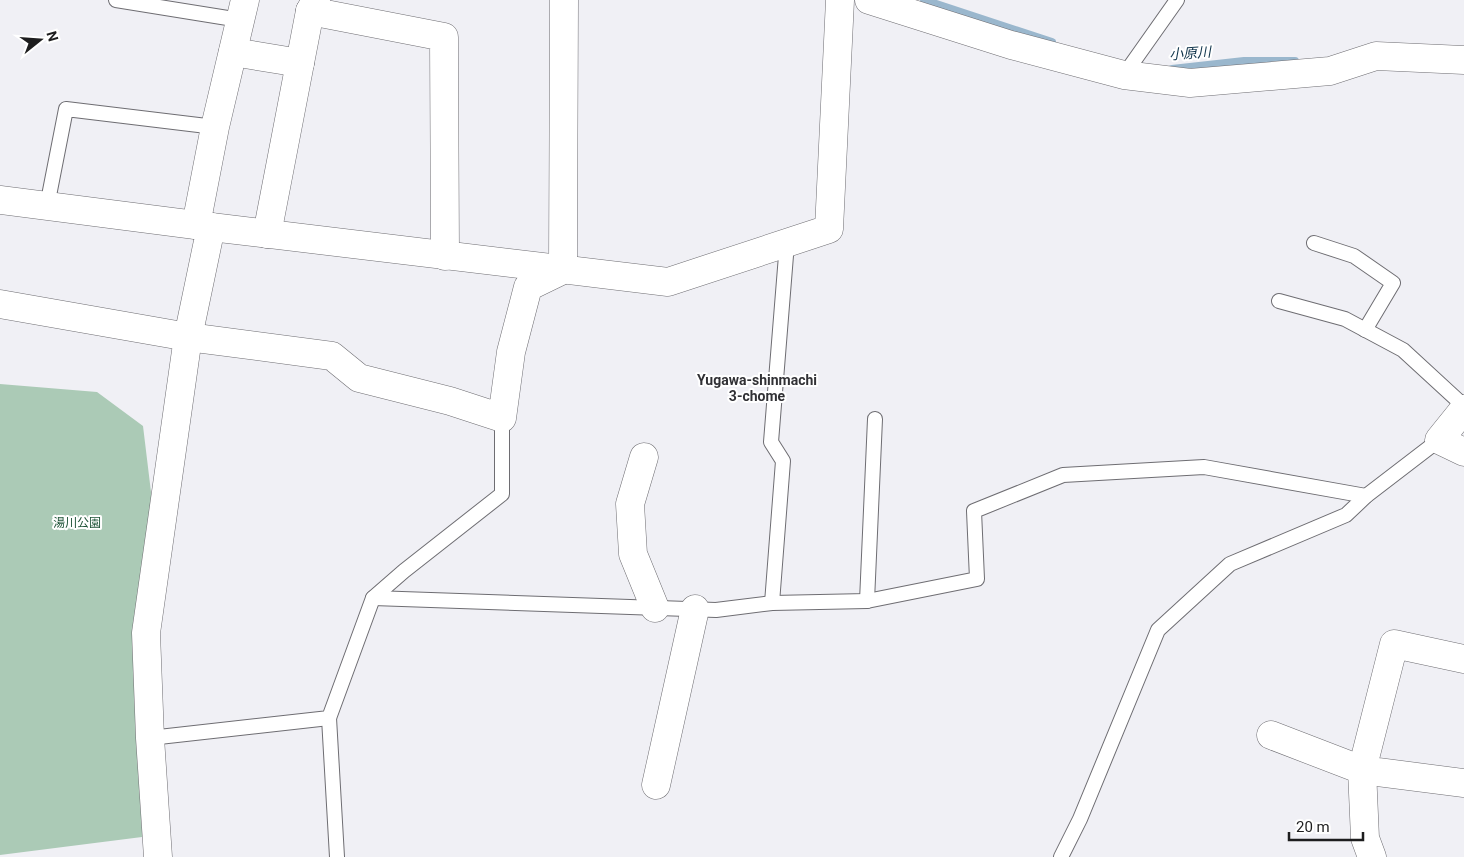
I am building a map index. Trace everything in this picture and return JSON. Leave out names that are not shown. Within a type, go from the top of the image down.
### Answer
[{"type":"street","points":[[563,270],[564,0]]},
{"type":"street","points":[[0,200],[668,282],[829,229],[840,0]]},
{"type":"street","points":[[869,0],[1011,45],[1124,75],[1190,83],[1330,71],[1376,56],[1464,60]]},
{"type":"street","points":[[267,234],[313,6],[444,37],[445,256]]},
{"type":"street","points":[[158,857],[150,738],[146,633],[188,337],[215,127],[243,10]]},
{"type":"street","points":[[233,52],[300,63]]},
{"type":"street","points":[[0,304],[188,337],[332,356],[359,378],[450,401],[502,418],[511,352],[528,287],[563,270]]},
{"type":"street","points":[[1464,408],[1440,440],[1464,452]]},
{"type":"street","points":[[644,457],[630,504],[633,554],[655,608]]},
{"type":"street","points":[[656,786],[694,609]]},
{"type":"street","points":[[1372,857],[1365,838],[1362,770],[1394,644],[1464,659]]},
{"type":"street","points":[[1271,735],[1362,770],[1464,783]]},
{"type":"lane","points":[[116,0],[243,10]]},
{"type":"lane","points":[[1124,75],[1177,0]]},
{"type":"lane","points":[[47,206],[66,109],[215,127]]},
{"type":"lane","points":[[772,603],[783,461],[771,442],[787,243]]},
{"type":"lane","points":[[1314,243],[1354,256],[1393,283],[1365,330]]},
{"type":"lane","points":[[1279,301],[1345,319],[1403,350],[1464,408]]},
{"type":"lane","points":[[337,857],[329,718],[373,598],[404,571],[502,494],[502,418]]},
{"type":"lane","points":[[867,601],[875,419]]},
{"type":"lane","points":[[1061,857],[1080,819],[1158,630],[1230,564],[1346,515],[1366,496],[1440,440]]},
{"type":"lane","points":[[373,598],[716,610],[772,603],[867,601],[977,579],[974,511],[1063,475],[1204,467],[1366,496]]},
{"type":"lane","points":[[150,738],[329,718]]},
{"type":"green space","name":"湯川公園","points":[[0,384],[97,392],[143,426],[155,525],[139,622],[142,837],[0,855]]},
{"type":"waterway","name":"小原川","points":[[924,0],[1052,42]]},
{"type":"waterway","name":"小原川","points":[[1172,69],[1244,61],[1295,61]]},
{"type":"district","name":"Yugawa-shinmachi 3-chome","points":[[757,388]]}]
